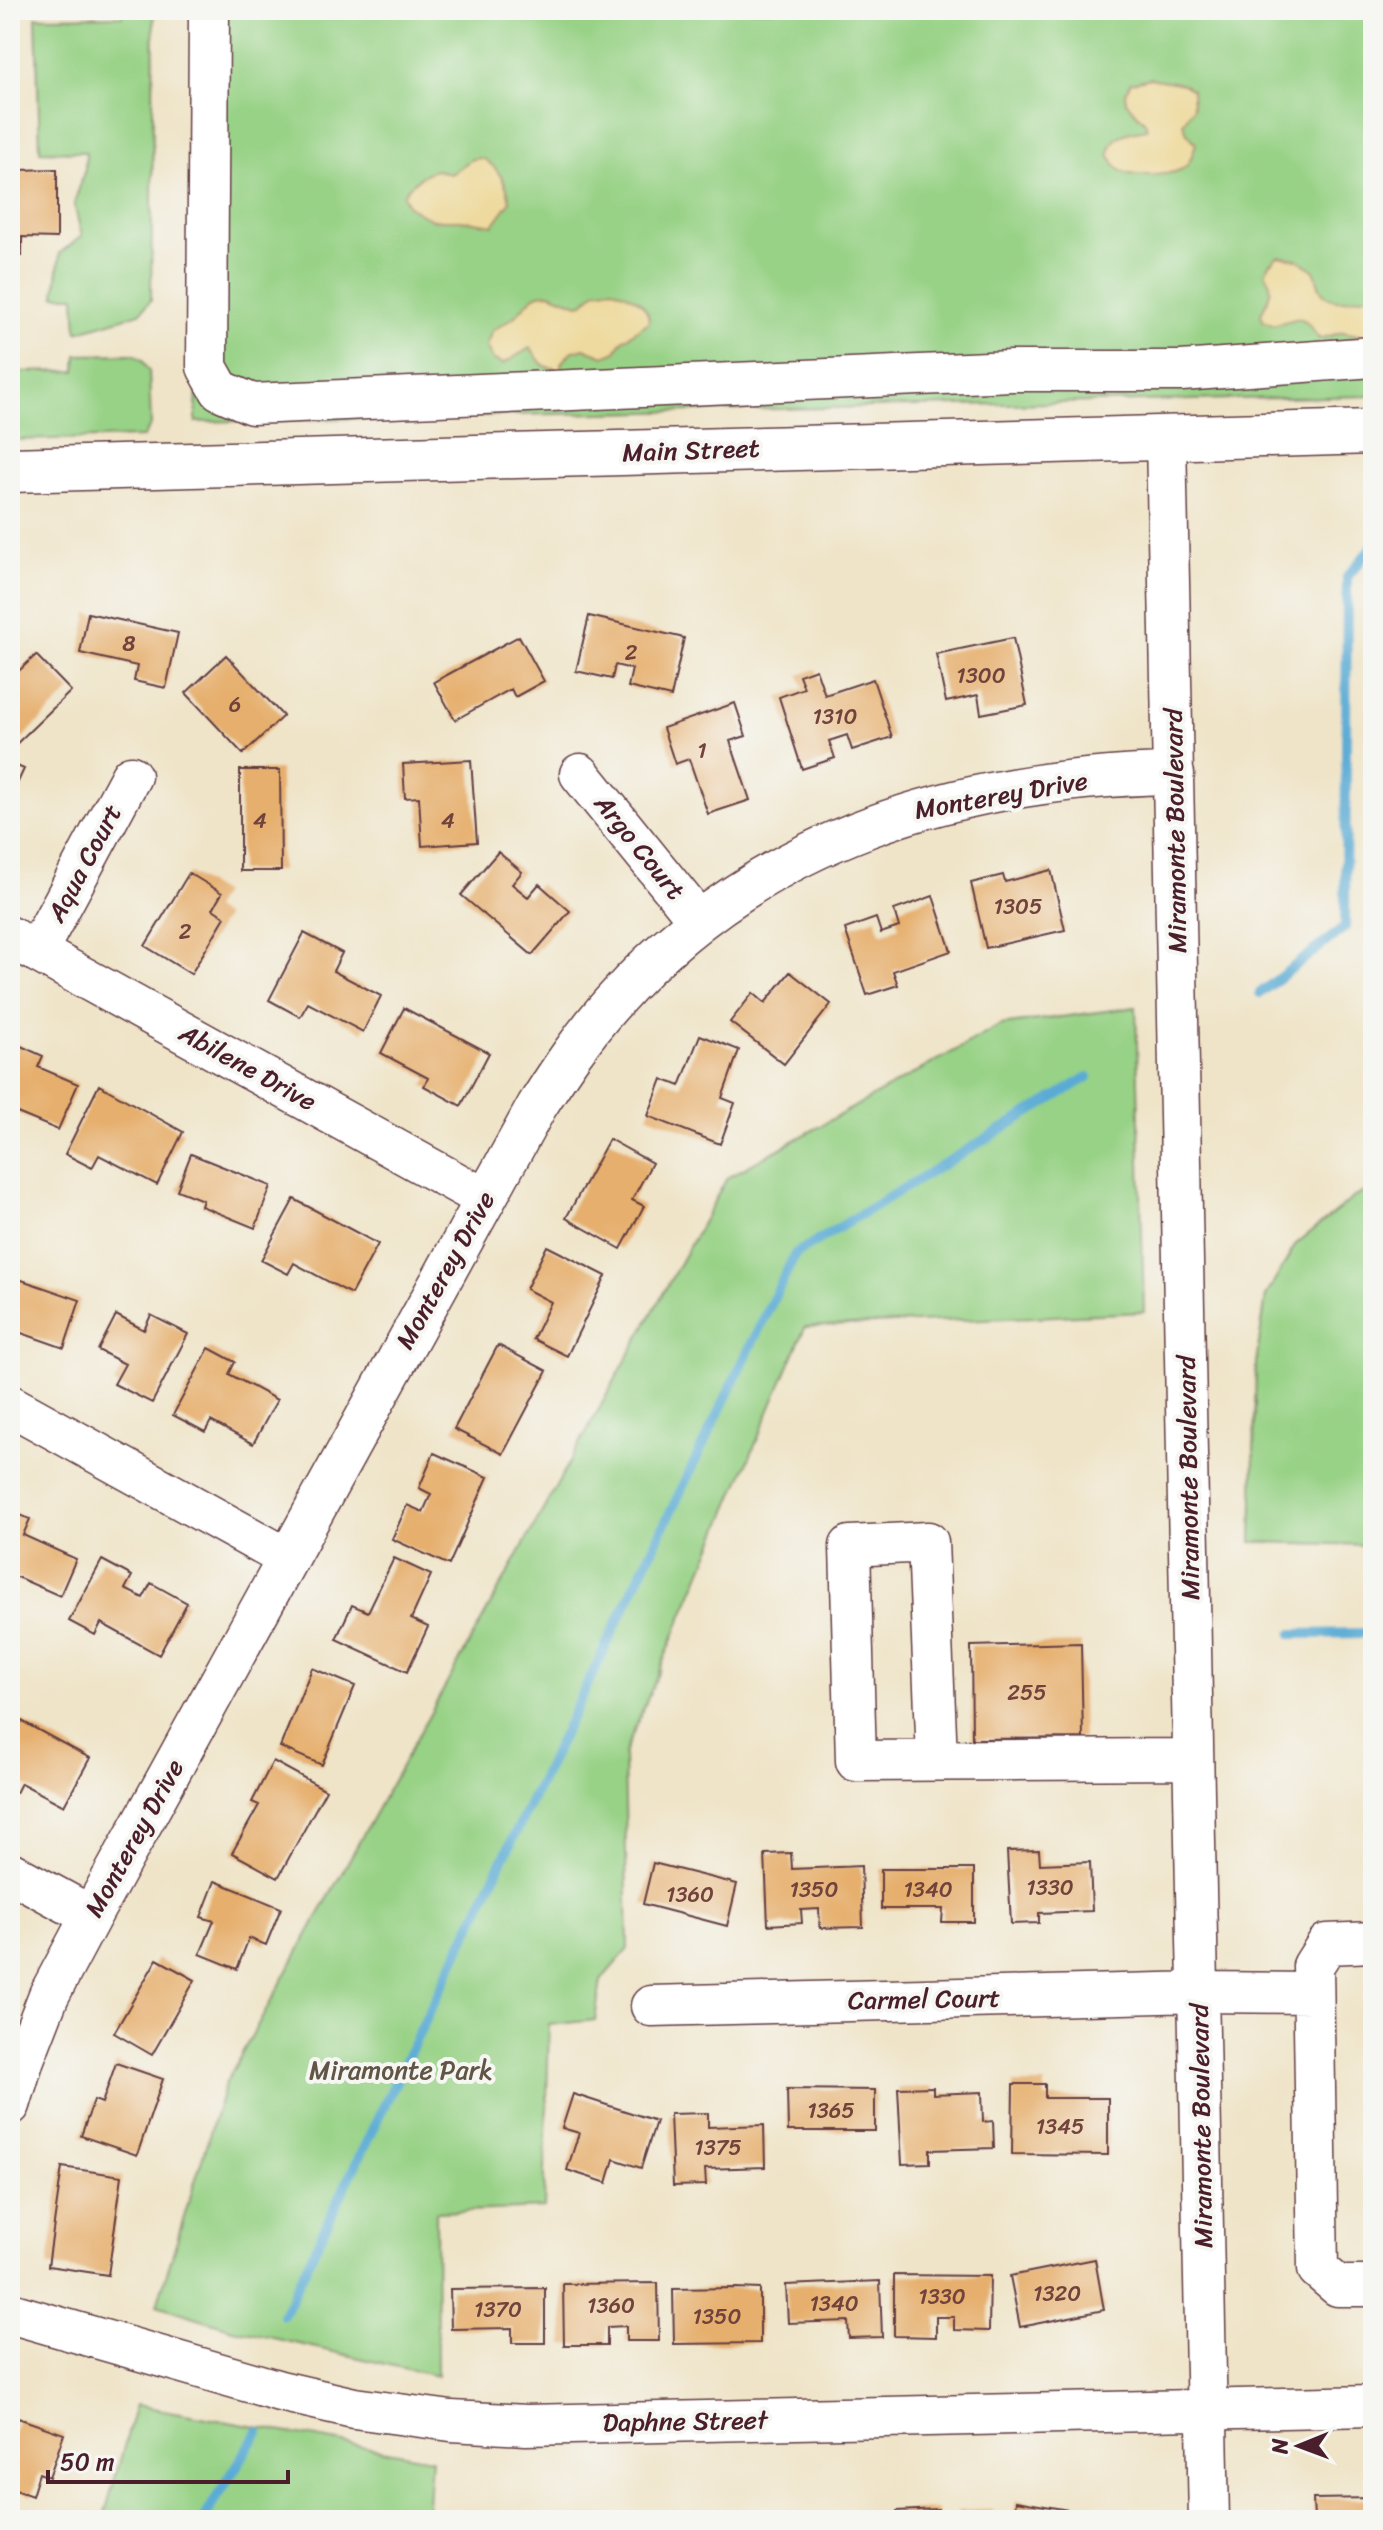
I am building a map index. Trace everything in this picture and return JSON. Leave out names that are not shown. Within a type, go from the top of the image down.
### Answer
[{"type":"main road","name":"Main Street","points":[[10,470],[1373,432]]},
{"type":"street","points":[[209,10],[207,367],[220,390],[252,404],[1011,371],[1181,371],[1373,357]]},
{"type":"street","name":"Miramonte Boulevard","points":[[1166,437],[1209,2520]]},
{"type":"street","name":"Argo Court","points":[[580,774],[699,921]]},
{"type":"street","name":"Monterey Drive","points":[[10,2105],[49,1995],[484,1198],[570,1055],[622,992],[663,950],[728,898],[823,844],[905,812],[972,795],[1047,782],[1174,774]]},
{"type":"street","name":"Aqua Court","points":[[23,944],[131,776]]},
{"type":"street","name":"Abilene Drive","points":[[23,944],[484,1198]]},
{"type":"street","points":[[10,1405],[287,1558]]},
{"type":"street","points":[[937,1759],[928,1542],[850,1546],[856,1761],[1193,1759]]},
{"type":"street","points":[[10,1872],[91,1916]]},
{"type":"street","points":[[1373,1942],[1327,1944],[1313,1966],[1318,2269],[1338,2286],[1373,2286]]},
{"type":"street","name":"Carmel Court","points":[[651,2006],[1198,1992],[1313,1993]]},
{"type":"street","name":"Daphne Street","points":[[10,2313],[280,2391],[354,2408],[451,2421],[526,2425],[1373,2406]]},
{"type":"green space","points":[[124,10],[154,10],[151,300],[140,313],[77,332],[75,296],[55,296],[60,253],[82,236],[74,204],[85,169],[86,152],[40,151],[36,17],[122,16]]},
{"type":"green space","points":[[204,10],[1373,10],[1373,396],[196,422]]},
{"type":"green space","points":[[133,354],[142,360],[149,371],[151,425],[143,437],[10,440],[10,372],[76,371],[77,355]]},
{"type":"green space","name":"Miramonte Park","points":[[1136,1007],[1144,1312],[805,1327],[624,1754],[628,1949],[601,1980],[595,2020],[549,2025],[544,2208],[436,2212],[437,2376],[230,2328],[157,2305],[225,2084],[727,1178],[1001,1025]]},
{"type":"green space","points":[[1373,1188],[1373,1545],[1252,1542],[1256,1363],[1266,1296],[1296,1244],[1354,1197]]},
{"type":"green space","points":[[136,2405],[431,2459],[427,2520],[103,2520]]},
{"type":"sand","points":[[1150,78],[1183,84],[1192,90],[1193,108],[1183,123],[1196,143],[1189,162],[1180,170],[1156,175],[1126,173],[1118,168],[1109,154],[1114,142],[1122,135],[1147,129],[1145,122],[1126,102],[1126,92],[1130,83]]},
{"type":"sand","points":[[482,158],[501,177],[510,202],[493,225],[432,220],[408,206],[403,195],[423,176],[437,170],[451,174],[472,159]]},
{"type":"sand","points":[[1278,256],[1297,259],[1314,270],[1321,290],[1332,299],[1373,296],[1373,338],[1343,332],[1319,339],[1306,321],[1299,318],[1273,325],[1263,321],[1261,314],[1270,289],[1265,273]]},
{"type":"sand","points":[[612,288],[642,304],[649,322],[623,340],[616,351],[604,356],[584,348],[571,352],[561,363],[563,376],[556,376],[555,368],[543,364],[530,348],[503,364],[492,359],[486,346],[492,331],[514,317],[532,298],[550,293],[578,304],[596,291]]},
{"type":"building","points":[[10,23],[17,23],[18,170],[57,169],[57,238],[22,237],[22,256],[10,256]]},
{"type":"building","points":[[88,613],[178,633],[166,688],[134,681],[137,666],[80,653]]},
{"type":"building","points":[[589,616],[684,638],[671,697],[628,687],[632,669],[615,665],[612,679],[576,671]]},
{"type":"building","points":[[519,636],[544,681],[515,697],[511,689],[455,720],[434,682]]},
{"type":"building","points":[[1013,638],[1027,705],[981,714],[978,695],[946,702],[936,654]]},
{"type":"building","points":[[36,655],[71,691],[10,750],[10,679]]},
{"type":"building","points":[[226,655],[283,716],[243,754],[186,693]]},
{"type":"building","points":[[816,669],[825,695],[873,679],[892,737],[852,750],[847,735],[829,741],[835,758],[802,769],[779,697],[804,688],[799,675]]},
{"type":"building","points":[[735,703],[746,736],[730,741],[750,800],[708,814],[689,759],[675,764],[663,728]]},
{"type":"building","points":[[471,760],[477,842],[422,846],[419,797],[405,798],[403,764]]},
{"type":"building","points":[[10,763],[24,769],[10,799]]},
{"type":"building","points":[[240,770],[280,770],[281,871],[240,871]]},
{"type":"building","points":[[498,852],[522,872],[512,884],[528,897],[539,884],[570,911],[532,955],[461,895]]},
{"type":"building","points":[[1051,870],[1065,930],[986,948],[971,883],[1003,875],[1005,882]]},
{"type":"building","points":[[189,873],[222,893],[213,909],[225,917],[191,974],[145,946]]},
{"type":"building","points":[[933,896],[951,951],[893,971],[898,985],[867,995],[845,929],[876,918],[881,933],[899,927],[894,910]]},
{"type":"building","points":[[304,933],[342,953],[333,971],[381,996],[363,1032],[308,1003],[300,1017],[269,1000]]},
{"type":"building","points":[[790,972],[831,1004],[784,1064],[730,1022],[753,993],[765,1003]]},
{"type":"building","points":[[404,1008],[489,1053],[461,1106],[424,1086],[428,1078],[381,1053]]},
{"type":"building","points":[[700,1035],[739,1050],[722,1098],[735,1103],[720,1144],[648,1116],[662,1079],[680,1086]]},
{"type":"building","points":[[10,1041],[43,1056],[38,1067],[78,1084],[58,1130],[10,1110]]},
{"type":"building","points":[[99,1085],[183,1132],[157,1185],[99,1155],[92,1168],[65,1154]]},
{"type":"building","points":[[609,1139],[652,1163],[632,1200],[644,1206],[621,1249],[566,1218]]},
{"type":"building","points":[[191,1154],[271,1186],[255,1228],[201,1206],[203,1200],[177,1190]]},
{"type":"building","points":[[294,1199],[378,1244],[351,1294],[294,1263],[288,1274],[261,1260]]},
{"type":"building","points":[[547,1246],[606,1276],[567,1356],[533,1339],[551,1302],[526,1289]]},
{"type":"building","points":[[10,1276],[80,1300],[64,1348],[10,1329]]},
{"type":"building","points":[[116,1315],[144,1330],[151,1315],[188,1334],[152,1403],[114,1384],[125,1364],[98,1350]]},
{"type":"building","points":[[498,1345],[547,1371],[503,1454],[454,1429]]},
{"type":"building","points":[[209,1348],[235,1362],[229,1374],[277,1400],[253,1444],[211,1421],[205,1432],[173,1415]]},
{"type":"building","points":[[434,1453],[488,1477],[449,1565],[392,1539],[407,1505],[423,1512],[431,1494],[419,1488]]},
{"type":"building","points":[[10,1511],[30,1519],[23,1535],[76,1559],[60,1596],[10,1574]]},
{"type":"building","points":[[394,1558],[431,1575],[411,1619],[428,1627],[407,1672],[336,1639],[352,1605],[368,1612]]},
{"type":"building","points":[[102,1560],[132,1576],[125,1589],[143,1598],[151,1583],[187,1603],[159,1655],[101,1623],[95,1635],[69,1621]]},
{"type":"building","points":[[1081,1643],[1083,1738],[972,1739],[971,1646]]},
{"type":"building","points":[[312,1668],[355,1686],[322,1765],[280,1747]]},
{"type":"building","points":[[18,1719],[90,1758],[64,1806],[21,1783],[16,1793],[10,1790],[10,1733]]},
{"type":"building","points":[[273,1761],[326,1790],[278,1878],[232,1853],[259,1805],[252,1802]]},
{"type":"building","points":[[1039,1850],[1040,1864],[1090,1862],[1092,1911],[1039,1913],[1039,1923],[1011,1924],[1007,1851]]},
{"type":"building","points":[[791,1853],[792,1869],[861,1866],[863,1927],[820,1928],[819,1909],[801,1910],[802,1923],[768,1925],[765,1854]]},
{"type":"building","points":[[653,1863],[737,1884],[727,1926],[643,1904]]},
{"type":"building","points":[[881,1869],[974,1869],[974,1922],[942,1922],[943,1909],[881,1909]]},
{"type":"building","points":[[215,1881],[281,1908],[266,1945],[249,1938],[237,1969],[200,1954],[214,1921],[201,1917]]},
{"type":"building","points":[[157,1959],[195,1980],[152,2055],[114,2033]]},
{"type":"building","points":[[116,2063],[163,2079],[137,2155],[81,2136],[94,2100],[102,2103]]},
{"type":"building","points":[[1013,2084],[1045,2084],[1045,2098],[1108,2098],[1108,2155],[1012,2154]]},
{"type":"building","points":[[933,2087],[933,2094],[982,2092],[983,2122],[993,2121],[994,2148],[930,2150],[930,2163],[902,2164],[898,2088]]},
{"type":"building","points":[[787,2089],[875,2090],[875,2131],[788,2131]]},
{"type":"building","points":[[573,2094],[656,2121],[641,2168],[614,2159],[607,2183],[567,2170],[579,2133],[562,2128]]},
{"type":"building","points":[[708,2113],[708,2127],[764,2125],[765,2167],[705,2169],[706,2185],[673,2186],[670,2114]]},
{"type":"building","points":[[62,2167],[122,2176],[108,2275],[48,2266]]},
{"type":"building","points":[[1095,2259],[1104,2310],[1020,2327],[1010,2276]]},
{"type":"building","points":[[894,2275],[990,2276],[989,2331],[954,2330],[954,2317],[936,2317],[936,2337],[894,2336]]},
{"type":"building","points":[[880,2281],[882,2337],[849,2338],[848,2321],[788,2323],[786,2285]]},
{"type":"building","points":[[658,2283],[659,2341],[626,2341],[626,2326],[607,2327],[607,2345],[564,2345],[563,2284]]},
{"type":"building","points":[[545,2288],[545,2343],[512,2343],[512,2328],[451,2329],[450,2289]]},
{"type":"building","points":[[673,2289],[760,2289],[760,2343],[674,2344]]},
{"type":"building","points":[[18,2418],[64,2434],[49,2477],[39,2473],[32,2496],[10,2488],[10,2441]]},
{"type":"building","points":[[1373,2498],[1373,2520],[1314,2520],[1313,2499]]},
{"type":"building","points":[[1016,2501],[1109,2517],[1108,2520],[1013,2520]]},
{"type":"building","points":[[938,2509],[938,2520],[897,2520],[897,2511]]},
{"type":"building","points":[[993,2510],[993,2520],[959,2520],[958,2511]]},
{"type":"building","points":[[665,2515],[665,2520],[583,2520],[583,2517]]},
{"type":"building","points":[[883,2516],[883,2520],[849,2520],[849,2517]]},
{"type":"building","points":[[740,2517],[775,2517],[775,2520],[740,2520]]},
{"type":"waterway","points":[[1260,993],[1345,927],[1347,577],[1373,546]]},
{"type":"waterway","points":[[283,2315],[795,1254],[1088,1077]]},
{"type":"waterway","points":[[1292,1634],[1373,1633]]},
{"type":"waterway","points":[[203,2520],[258,2432]]}]
